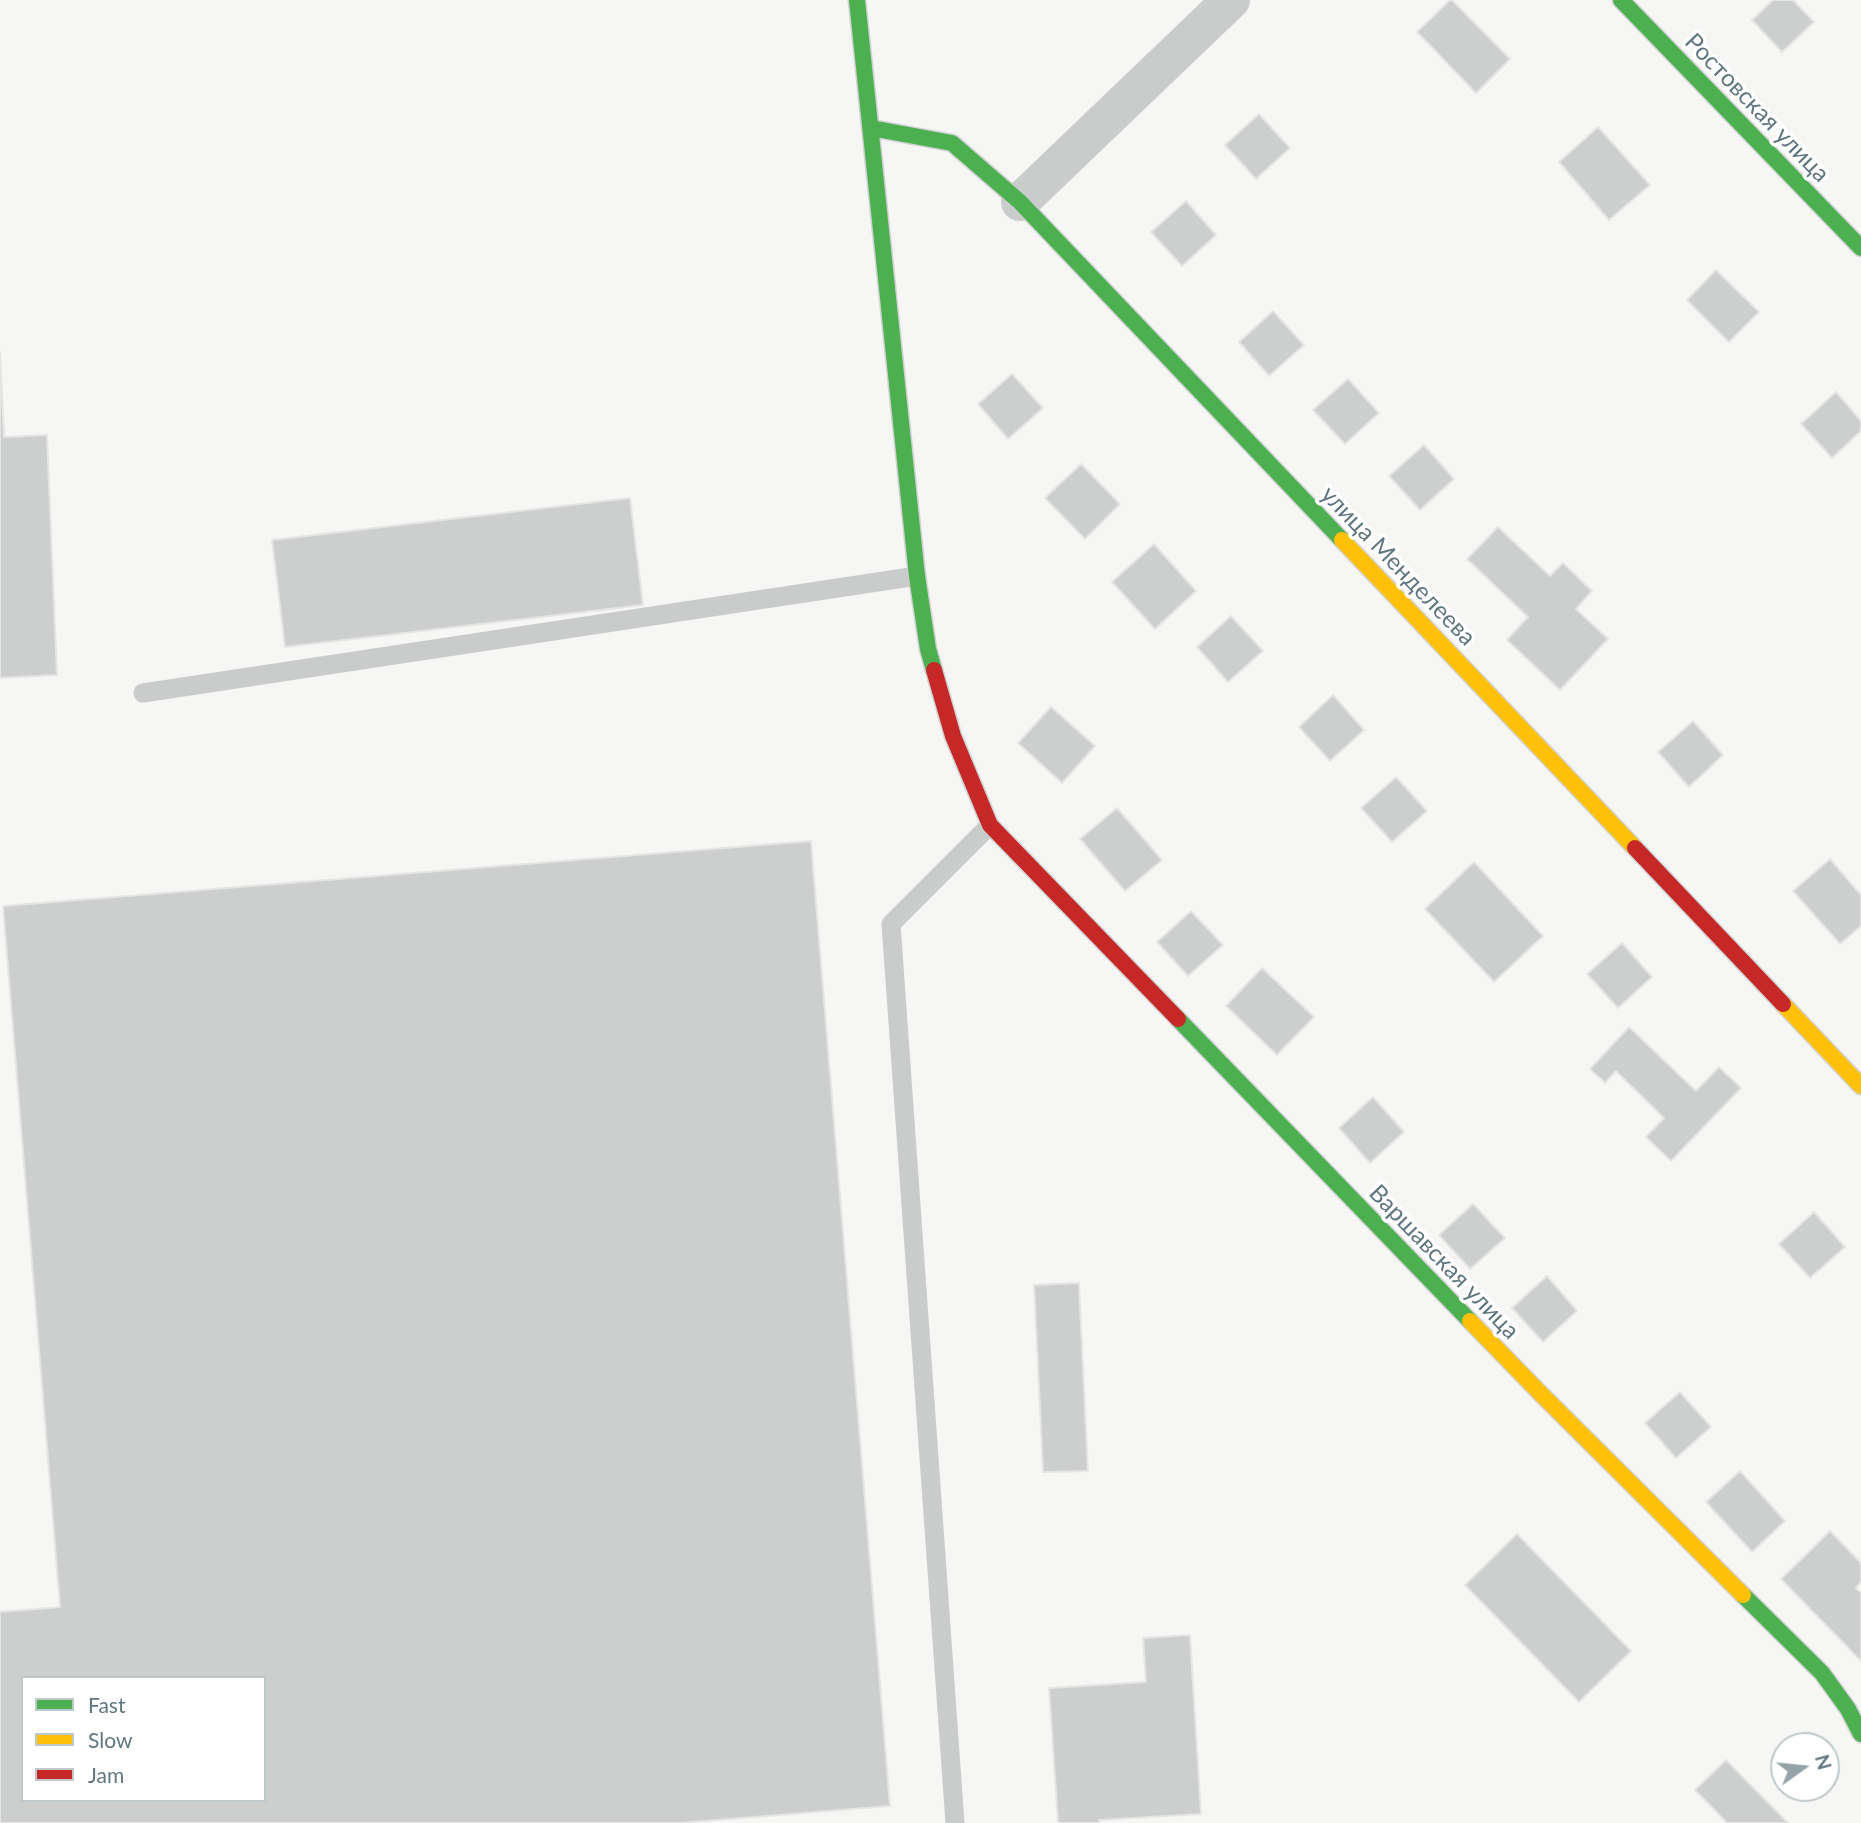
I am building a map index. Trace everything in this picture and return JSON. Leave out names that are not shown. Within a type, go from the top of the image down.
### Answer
[{"type":"main road","points":[[857,0],[916,576],[928,649],[953,736],[989,825]]},
{"type":"main road","name":"Ростовская улица","points":[[1621,0],[1861,248]]},
{"type":"main road","name":"улица Менделеева","points":[[872,128],[952,143],[1020,202],[1859,1081]]},
{"type":"main road","name":"Варшавская улица","points":[[989,825],[1541,1394],[1822,1673],[1848,1709],[1861,1734]]},
{"type":"street","points":[[1020,202],[1231,0]]},
{"type":"lane","points":[[143,693],[916,576]]},
{"type":"lane","points":[[955,1823],[891,924],[989,825]]},
{"type":"building","points":[[1450,0],[1510,59],[1476,93],[1417,32]]},
{"type":"building","points":[[1773,0],[1793,0],[1814,22],[1782,52],[1752,20]]},
{"type":"building","points":[[1259,114],[1290,148],[1256,179],[1225,145]]},
{"type":"building","points":[[1598,127],[1650,185],[1609,220],[1559,162]]},
{"type":"building","points":[[1186,201],[1216,235],[1182,266],[1151,232]]},
{"type":"building","points":[[1716,270],[1759,312],[1729,342],[1687,300]]},
{"type":"building","points":[[1273,311],[1304,345],[1269,376],[1239,342]]},
{"type":"building","points":[[0,352],[4,437],[47,435],[57,675],[0,678]]},
{"type":"building","points":[[1012,374],[1043,408],[1008,439],[978,404]]},
{"type":"building","points":[[1348,379],[1379,413],[1345,444],[1313,410]]},
{"type":"building","points":[[1836,392],[1861,421],[1861,431],[1832,458],[1801,424]]},
{"type":"building","points":[[1424,445],[1454,479],[1420,510],[1389,476]]},
{"type":"building","points":[[1081,464],[1120,504],[1085,539],[1045,498]]},
{"type":"building","points":[[630,498],[643,605],[285,647],[272,540]]},
{"type":"building","points":[[1498,527],[1550,576],[1563,563],[1592,591],[1576,609],[1608,639],[1560,690],[1507,640],[1528,617],[1467,559]]},
{"type":"building","points":[[1154,544],[1196,591],[1155,629],[1112,582]]},
{"type":"building","points":[[1231,616],[1263,651],[1228,682],[1197,647]]},
{"type":"building","points":[[1333,695],[1364,730],[1330,761],[1299,727]]},
{"type":"building","points":[[1051,707],[1095,746],[1062,783],[1018,743]]},
{"type":"building","points":[[1693,721],[1723,755],[1689,787],[1658,752]]},
{"type":"building","points":[[1396,777],[1427,811],[1392,842],[1361,808]]},
{"type":"building","points":[[1117,808],[1162,860],[1125,891],[1080,839]]},
{"type":"building","points":[[811,841],[890,1806],[680,1823],[0,1823],[0,1612],[60,1607],[3,906]]},
{"type":"building","points":[[1830,859],[1861,895],[1861,926],[1840,944],[1793,891]]},
{"type":"building","points":[[1474,862],[1543,936],[1494,982],[1425,909]]},
{"type":"building","points":[[1191,911],[1223,945],[1188,976],[1157,942]]},
{"type":"building","points":[[1622,943],[1652,977],[1618,1008],[1587,974]]},
{"type":"building","points":[[1262,968],[1314,1017],[1277,1055],[1226,1006]]},
{"type":"building","points":[[1629,1027],[1696,1091],[1719,1067],[1741,1088],[1671,1161],[1646,1137],[1664,1118],[1616,1071],[1605,1083],[1590,1069]]},
{"type":"building","points":[[1373,1097],[1404,1132],[1370,1163],[1339,1128]]},
{"type":"building","points":[[1473,1204],[1505,1238],[1470,1269],[1439,1235]]},
{"type":"building","points":[[1814,1212],[1845,1247],[1810,1278],[1779,1244]]},
{"type":"building","points":[[1547,1276],[1577,1311],[1543,1342],[1512,1308]]},
{"type":"building","points":[[1079,1283],[1088,1471],[1043,1472],[1034,1285]]},
{"type":"building","points":[[1680,1392],[1711,1427],[1676,1458],[1645,1423]]},
{"type":"building","points":[[1740,1471],[1785,1521],[1752,1552],[1706,1502]]},
{"type":"building","points":[[1830,1531],[1861,1563],[1861,1582],[1856,1588],[1861,1593],[1861,1661],[1781,1579]]},
{"type":"building","points":[[1517,1534],[1631,1651],[1579,1702],[1465,1585]]},
{"type":"building","points":[[1190,1635],[1201,1814],[1099,1820],[1099,1823],[1058,1823],[1049,1688],[1146,1682],[1143,1638]]},
{"type":"building","points":[[1726,1760],[1788,1823],[1727,1823],[1695,1790]]},
{"type":"traffic: fast","points":[[857,0],[917,576],[928,649],[934,670]]},
{"type":"traffic: fast","points":[[1621,0],[1861,248]]},
{"type":"traffic: fast","points":[[871,128],[952,143],[1020,202],[1342,540]]},
{"type":"traffic: fast","points":[[1178,1019],[1470,1321]]},
{"type":"traffic: fast","points":[[1743,1595],[1822,1673],[1848,1709],[1861,1734]]},
{"type":"traffic: slow","points":[[1342,540],[1635,848]]},
{"type":"traffic: slow","points":[[1783,1004],[1861,1086]]},
{"type":"traffic: slow","points":[[1470,1321],[1743,1595]]},
{"type":"traffic: jam","points":[[934,670],[953,736],[990,825],[1178,1019]]},
{"type":"traffic: jam","points":[[1635,848],[1783,1004]]}]
